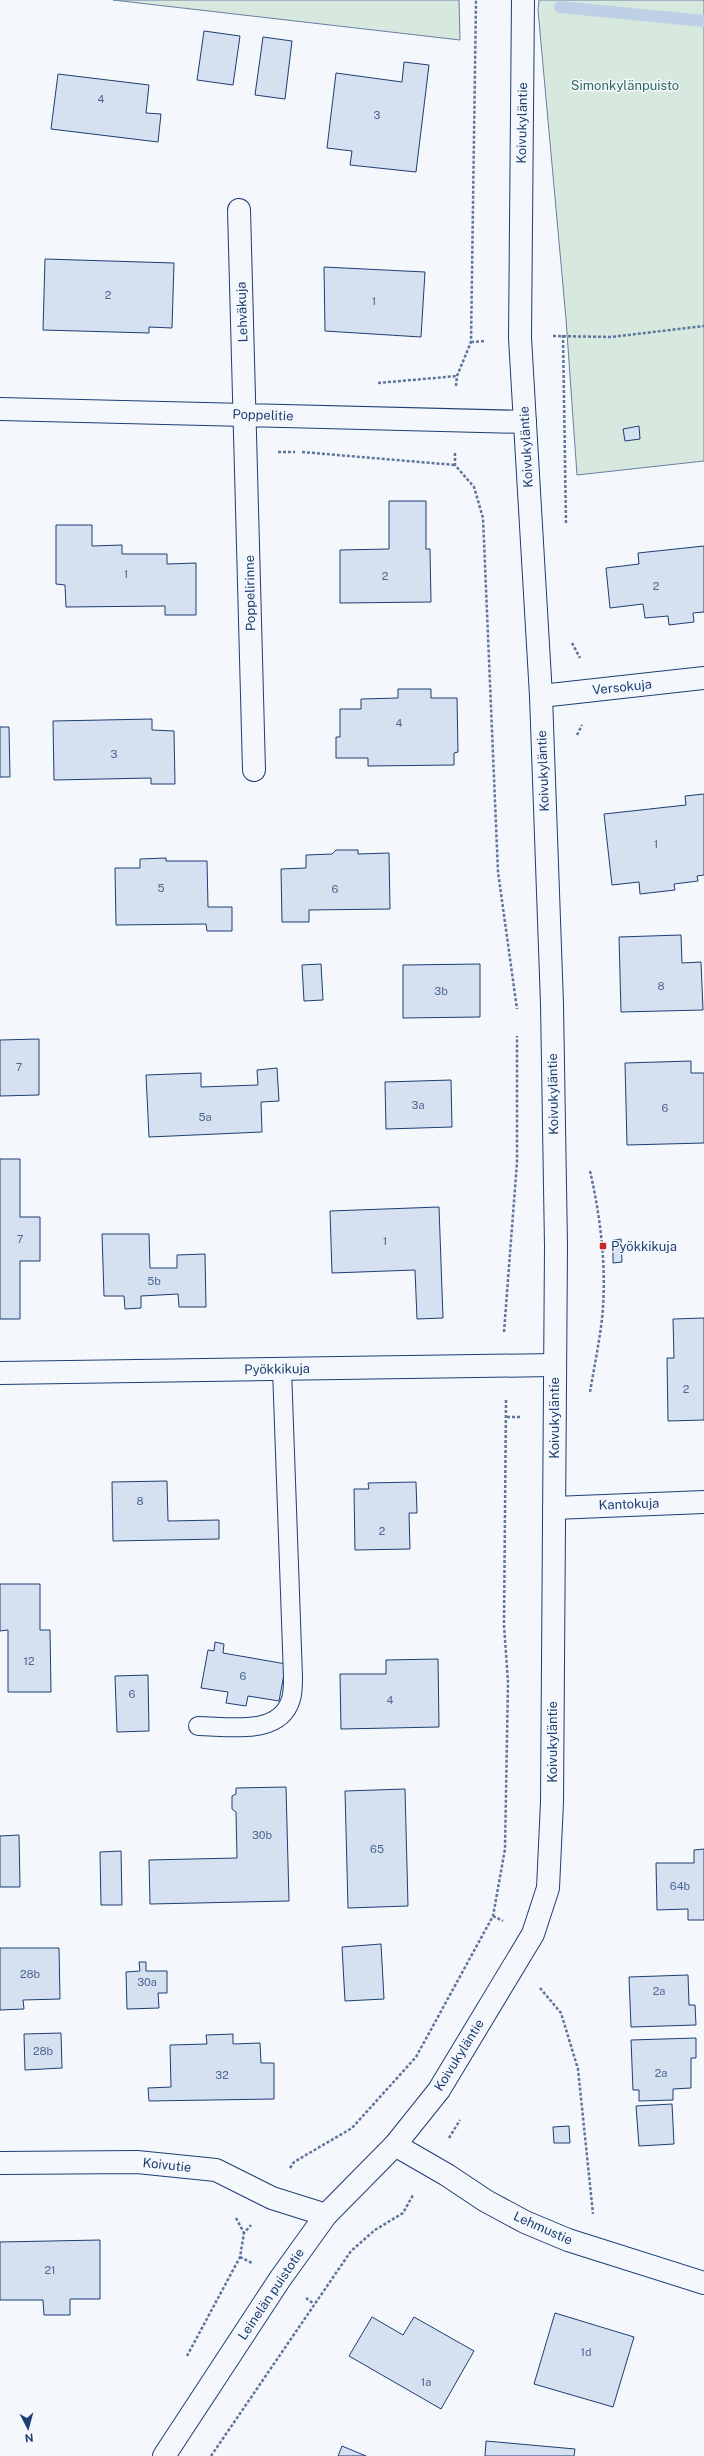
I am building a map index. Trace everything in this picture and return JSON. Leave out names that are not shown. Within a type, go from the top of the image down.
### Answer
[{"type":"street","name":"Koivukyläntie","points":[[395,2146],[439,2090],[533,1934],[548,1888],[552,1802],[554,1508],[553,1365],[556,1246],[552,1004],[541,696],[520,338],[523,0]]},
{"type":"street","name":"Lehväkuja","points":[[239,210],[246,415]]},
{"type":"street","name":"Poppelitie","points":[[0,409],[525,422]]},
{"type":"street","name":"Poppelirinne","points":[[246,415],[254,770]]},
{"type":"street","name":"Versokuja","points":[[541,696],[704,678]]},
{"type":"street","name":"Pyökkikuja","points":[[0,1373],[553,1365]]},
{"type":"street","name":"Kantokuja","points":[[554,1508],[704,1502]]},
{"type":"street","name":"Leinelän puistotie","points":[[164,2456],[280,2279],[326,2215],[395,2146]]},
{"type":"street","name":"Lehmustie","points":[[395,2146],[447,2175],[486,2201],[525,2222],[597,2250],[704,2283]]},
{"type":"street","name":"Koivutie","points":[[0,2163],[138,2162],[216,2170],[272,2198],[326,2215]]},
{"type":"lane","points":[[198,1726],[262,1726],[274,1721],[285,1711],[292,1699],[293,1677],[282,1369]]},
{"type":"path","points":[[476,0],[471,342],[456,376],[455,465],[474,487],[483,518],[498,872],[517,1017]]},
{"type":"path","points":[[563,335],[611,337],[704,326]]},
{"type":"path","points":[[184,2364],[240,2256],[244,2233],[272,2198],[294,2162],[352,2128],[416,2057],[493,1916],[505,1850],[508,1682],[504,1625],[507,1417],[504,1335],[517,1162],[517,1032]]},
{"type":"path","points":[[539,1987],[561,2013],[578,2069],[597,2250]]},
{"type":"path","points":[[211,2456],[314,2304]]},
{"type":"green space","points":[[113,0],[459,0],[460,40]]},
{"type":"green space","name":"Simonkylänpuisto","points":[[539,0],[704,0],[704,461],[577,475],[566,319],[538,10]]},
{"type":"building","points":[[204,31],[240,36],[233,85],[197,80]]},
{"type":"building","points":[[263,37],[292,41],[285,99],[255,95]]},
{"type":"building","points":[[404,62],[429,65],[416,172],[350,165],[352,151],[327,148],[336,73],[402,82]]},
{"type":"building","points":[[58,74],[149,85],[146,113],[161,114],[158,142],[51,129]]},
{"type":"building","points":[[45,259],[174,263],[172,328],[149,327],[149,333],[43,330]]},
{"type":"building","points":[[324,267],[425,272],[421,337],[325,331]]},
{"type":"building","points":[[639,426],[640,439],[625,441],[623,429]]},
{"type":"building","points":[[389,501],[426,501],[426,549],[430,549],[431,602],[340,603],[340,550],[389,549]]},
{"type":"building","points":[[56,525],[92,525],[92,546],[122,545],[122,554],[167,554],[167,564],[196,563],[196,615],[165,615],[165,606],[66,607],[65,585],[56,584]]},
{"type":"building","points":[[704,546],[704,612],[693,613],[694,622],[669,625],[668,616],[645,618],[643,604],[610,608],[606,568],[639,564],[638,553]]},
{"type":"building","points":[[398,689],[431,689],[431,698],[457,698],[458,752],[454,753],[454,765],[368,766],[368,758],[336,758],[336,737],[340,737],[340,709],[361,709],[361,699],[398,698]]},
{"type":"building","points":[[152,719],[152,730],[174,731],[175,784],[151,784],[151,778],[54,780],[53,721]]},
{"type":"building","points":[[0,727],[9,727],[10,777],[0,777]]},
{"type":"building","points":[[704,794],[704,875],[697,876],[698,881],[674,884],[675,890],[640,894],[639,882],[612,885],[604,814],[686,805],[685,796]]},
{"type":"building","points":[[336,850],[358,850],[358,854],[389,853],[390,909],[309,910],[309,922],[282,922],[281,869],[306,868],[306,855],[332,854]]},
{"type":"building","points":[[166,858],[166,861],[207,861],[208,907],[232,907],[232,931],[207,931],[206,924],[116,925],[115,868],[140,868],[140,859]]},
{"type":"building","points":[[681,935],[682,963],[701,962],[703,1010],[621,1012],[619,937]]},
{"type":"building","points":[[321,964],[323,1000],[304,1001],[302,965]]},
{"type":"building","points":[[480,964],[480,1017],[403,1018],[403,965]]},
{"type":"building","points":[[39,1039],[39,1095],[0,1096],[0,1040]]},
{"type":"building","points":[[691,1061],[691,1073],[704,1073],[704,1143],[627,1145],[625,1063]]},
{"type":"building","points":[[277,1068],[279,1101],[261,1102],[262,1132],[149,1137],[146,1075],[201,1073],[201,1087],[258,1085],[257,1070]]},
{"type":"building","points":[[451,1080],[452,1127],[386,1129],[385,1082]]},
{"type":"building","points":[[0,1159],[20,1159],[20,1217],[40,1217],[40,1261],[20,1261],[20,1319],[0,1319]]},
{"type":"building","points":[[439,1207],[443,1318],[417,1319],[415,1270],[332,1273],[330,1211]]},
{"type":"building","points":[[102,1234],[149,1234],[150,1268],[177,1268],[177,1255],[205,1254],[206,1307],[179,1307],[178,1294],[141,1296],[141,1308],[125,1309],[124,1296],[104,1296]]},
{"type":"building","points":[[621,1239],[622,1262],[613,1263],[613,1240]]},
{"type":"building","points":[[704,1318],[704,1420],[668,1421],[667,1358],[674,1358],[673,1319]]},
{"type":"building","points":[[167,1481],[168,1521],[219,1520],[219,1539],[113,1541],[112,1482]]},
{"type":"building","points":[[416,1482],[417,1513],[409,1513],[410,1549],[355,1550],[354,1489],[369,1489],[368,1483]]},
{"type":"building","points":[[0,1584],[40,1584],[40,1630],[50,1630],[51,1692],[8,1692],[8,1630],[0,1631]]},
{"type":"building","points":[[215,1642],[224,1644],[223,1653],[286,1664],[279,1701],[248,1696],[246,1706],[226,1703],[228,1692],[201,1688],[208,1650],[214,1651]]},
{"type":"building","points":[[438,1659],[439,1727],[341,1729],[340,1674],[386,1674],[386,1660]]},
{"type":"building","points":[[148,1675],[149,1731],[117,1732],[115,1676]]},
{"type":"building","points":[[286,1787],[289,1901],[150,1904],[149,1860],[237,1858],[236,1812],[232,1809],[232,1796],[236,1794],[236,1788]]},
{"type":"building","points":[[405,1789],[408,1906],[348,1908],[345,1791]]},
{"type":"building","points":[[19,1835],[20,1887],[0,1887],[0,1836]]},
{"type":"building","points":[[704,1849],[704,1920],[688,1920],[688,1909],[657,1910],[656,1863],[694,1863],[694,1850]]},
{"type":"building","points":[[121,1851],[122,1905],[101,1905],[100,1852]]},
{"type":"building","points":[[381,1944],[384,1999],[345,2001],[342,1947]]},
{"type":"building","points":[[0,1948],[59,1948],[60,1999],[23,2000],[24,2009],[0,2010]]},
{"type":"building","points":[[139,1962],[146,1962],[146,1971],[167,1971],[167,1993],[158,1993],[159,2008],[127,2009],[126,1972],[140,1971]]},
{"type":"building","points":[[688,1975],[689,2005],[695,2005],[696,2025],[631,2027],[629,1977]]},
{"type":"building","points":[[61,2033],[62,2068],[25,2070],[24,2034]]},
{"type":"building","points":[[233,2034],[233,2044],[260,2043],[261,2063],[274,2063],[274,2099],[149,2101],[148,2088],[171,2087],[170,2045],[207,2044],[206,2035]]},
{"type":"building","points":[[696,2038],[696,2058],[691,2058],[691,2088],[673,2089],[673,2100],[639,2101],[639,2090],[633,2090],[631,2040]]},
{"type":"building","points":[[672,2104],[674,2144],[639,2146],[636,2106]]},
{"type":"building","points":[[569,2126],[570,2143],[554,2143],[553,2127]]},
{"type":"building","points":[[100,2240],[100,2299],[70,2299],[70,2315],[44,2315],[43,2300],[0,2300],[0,2242]]},
{"type":"building","points":[[555,2313],[634,2337],[613,2407],[534,2384]]},
{"type":"building","points":[[372,2317],[403,2335],[414,2317],[474,2351],[441,2409],[349,2356]]},
{"type":"building","points":[[486,2441],[575,2449],[574,2456],[485,2456]]},
{"type":"building","points":[[342,2446],[366,2456],[338,2456]]},
{"type":"waterway","points":[[560,7],[704,21]]},
{"type":"place","name":"Pyökkikuja","points":[[603,1246]]}]
